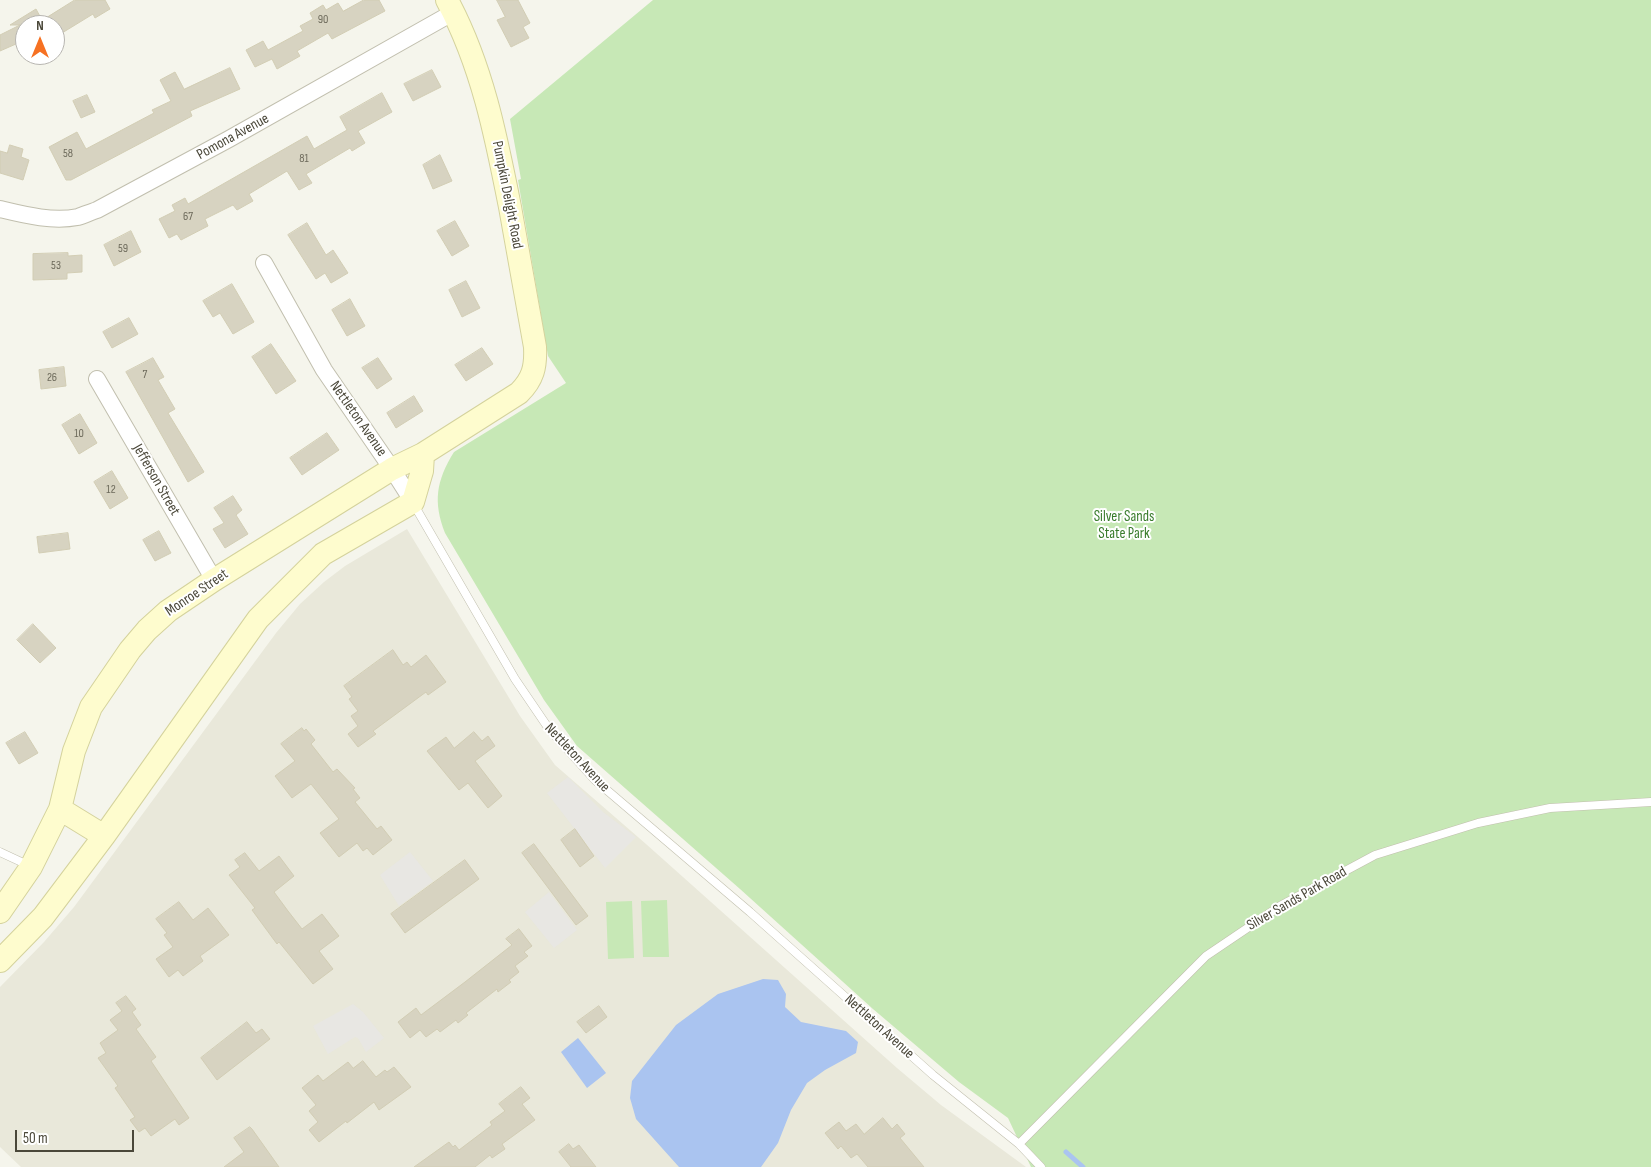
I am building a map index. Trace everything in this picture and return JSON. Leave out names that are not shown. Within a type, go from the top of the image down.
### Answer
[{"type":"street","name":"Pomona Avenue","points":[[0,209],[52,219],[78,217],[97,210],[229,139],[450,6]]},
{"type":"street","name":"Pumpkin Delight Road","points":[[450,6],[470,50],[490,109],[528,306],[535,346],[535,361],[533,373],[528,384],[519,393]]},
{"type":"street","name":"Nettleton Avenue","points":[[264,263],[324,370],[392,469],[412,502]]},
{"type":"street","name":"Jefferson Street","points":[[97,379],[214,580]]},
{"type":"street","name":"Monroe Street","points":[[0,912],[30,866],[60,809],[74,751],[90,707],[130,650],[148,630],[168,611],[214,580],[392,469],[422,454],[519,393]]},
{"type":"street","points":[[0,961],[43,917],[104,836],[258,619],[323,554],[412,502],[422,471],[422,454]]},
{"type":"street","points":[[60,809],[104,836]]},
{"type":"lane","name":"Nettleton Avenue","points":[[412,502],[515,679],[549,730],[595,780],[750,912],[933,1075],[1019,1144],[1041,1167]]},
{"type":"lane","name":"Silver Sands Park Road","points":[[1019,1144],[1206,956],[1280,906],[1375,856],[1478,823],[1550,808],[1651,802]]},
{"type":"lane","points":[[0,852],[30,866]]},
{"type":"shaded area","points":[[407,529],[520,716],[555,765],[897,1068],[941,1105],[1026,1167],[21,1167],[0,1147],[0,987],[44,942],[74,907],[276,633],[300,604],[345,566]]},
{"type":"shaded area","points":[[568,777],[603,812],[636,837],[605,868],[547,793]]},
{"type":"shaded area","points":[[410,852],[433,881],[399,906],[380,875]]},
{"type":"shaded area","points":[[549,892],[577,930],[554,948],[525,912]]},
{"type":"shaded area","points":[[353,1004],[363,1012],[384,1038],[366,1052],[358,1038],[355,1037],[328,1054],[313,1026]]},
{"type":"green space","name":"Silver Sands State Park","points":[[653,0],[1651,0],[1651,1167],[1031,1167],[1008,1118],[959,1082],[873,1009],[577,746],[544,700],[445,533],[439,511],[438,492],[443,473],[454,452],[566,383],[548,356],[518,180],[521,179],[510,119]]},
{"type":"green space","points":[[667,900],[669,957],[643,957],[641,901]]},
{"type":"green space","points":[[632,901],[634,958],[608,959],[606,902]]},
{"type":"water","points":[[763,979],[778,980],[786,994],[785,1007],[801,1022],[846,1031],[858,1042],[856,1053],[825,1070],[807,1083],[791,1110],[778,1143],[761,1167],[679,1167],[636,1119],[630,1098],[632,1081],[676,1025],[718,994]]},
{"type":"water","points":[[578,1038],[606,1073],[587,1088],[561,1052]]},
{"type":"building","points":[[75,0],[105,0],[110,9],[95,18],[93,14],[65,31],[65,15],[50,15]]},
{"type":"building","points":[[364,0],[379,0],[385,11],[332,39],[328,33],[297,51],[300,56],[277,69],[272,59],[255,67],[246,50],[263,41],[268,50],[303,31],[300,26],[313,19],[310,13],[323,5],[326,10],[338,3],[343,11]]},
{"type":"building","points":[[497,0],[518,0],[530,23],[523,27],[529,38],[511,47],[497,20],[505,17]]},
{"type":"building","points":[[36,9],[39,15],[26,15]]},
{"type":"building","points":[[15,28],[15,44],[0,51],[0,35]]},
{"type":"building","points":[[230,68],[240,89],[190,111],[192,116],[71,180],[66,180],[49,147],[77,132],[86,149],[154,113],[152,110],[171,101],[160,80],[175,72],[184,89]]},
{"type":"building","points":[[432,70],[441,87],[413,101],[404,84]]},
{"type":"building","points":[[382,93],[392,112],[358,131],[365,143],[352,151],[350,148],[306,174],[312,183],[299,190],[287,171],[249,194],[253,201],[237,210],[233,205],[205,219],[208,226],[181,240],[177,234],[169,238],[159,219],[175,211],[172,205],[185,198],[188,204],[307,136],[314,149],[347,130],[340,117]]},
{"type":"building","points":[[87,95],[95,112],[81,118],[73,101]]},
{"type":"building","points":[[10,145],[23,149],[21,157],[29,160],[23,180],[0,173],[0,151],[7,153]]},
{"type":"building","points":[[440,155],[452,181],[433,189],[423,165]]},
{"type":"building","points":[[455,221],[469,246],[452,256],[437,231]]},
{"type":"building","points":[[307,223],[326,255],[333,250],[348,273],[331,283],[325,273],[316,279],[288,235]]},
{"type":"building","points":[[131,231],[141,252],[114,266],[104,245]]},
{"type":"building","points":[[68,253],[68,256],[82,255],[82,272],[67,273],[67,279],[33,280],[33,254]]},
{"type":"building","points":[[466,281],[480,308],[462,317],[449,290]]},
{"type":"building","points":[[232,284],[254,322],[233,334],[220,313],[213,317],[203,301]]},
{"type":"building","points":[[350,299],[365,326],[347,336],[332,310]]},
{"type":"building","points":[[129,318],[138,334],[112,348],[103,332]]},
{"type":"building","points":[[271,344],[296,381],[276,394],[252,357]]},
{"type":"building","points":[[482,348],[493,364],[466,381],[455,365]]},
{"type":"building","points":[[153,358],[164,377],[158,380],[175,409],[168,413],[204,472],[188,482],[126,372]]},
{"type":"building","points":[[378,358],[392,379],[377,389],[362,368]]},
{"type":"building","points":[[64,367],[66,386],[41,389],[39,370]]},
{"type":"building","points":[[414,396],[423,411],[396,428],[387,413]]},
{"type":"building","points":[[80,414],[97,443],[79,454],[62,425]]},
{"type":"building","points":[[327,433],[339,450],[302,475],[290,458]]},
{"type":"building","points":[[112,471],[128,498],[110,509],[94,482]]},
{"type":"building","points":[[233,496],[242,510],[236,515],[248,534],[225,548],[213,529],[224,523],[214,508]]},
{"type":"building","points":[[159,531],[171,553],[155,561],[143,540]]},
{"type":"building","points":[[68,533],[70,549],[39,553],[37,537]]},
{"type":"building","points":[[33,624],[56,648],[40,663],[17,640]]},
{"type":"building","points":[[393,650],[403,665],[407,662],[411,667],[426,655],[446,682],[428,695],[426,692],[373,731],[376,734],[358,747],[348,734],[358,726],[351,716],[358,711],[349,699],[352,697],[344,686]]},
{"type":"building","points":[[302,728],[304,731],[306,729],[315,740],[311,744],[333,772],[337,769],[355,788],[353,789],[360,798],[355,802],[377,829],[381,826],[392,840],[373,855],[367,848],[363,851],[357,843],[339,857],[320,833],[339,819],[311,784],[292,798],[275,776],[295,761],[281,744]]},
{"type":"building","points":[[25,732],[38,753],[19,764],[6,743]]},
{"type":"building","points":[[474,732],[482,741],[488,736],[495,746],[475,761],[502,796],[488,808],[468,783],[459,790],[427,751],[446,737],[454,748]]},
{"type":"building","points":[[575,829],[594,856],[580,867],[561,840]]},
{"type":"building","points":[[534,844],[588,916],[576,925],[522,853]]},
{"type":"building","points":[[245,853],[259,871],[279,856],[294,876],[274,892],[288,911],[302,929],[322,914],[339,936],[319,951],[333,969],[313,984],[279,942],[277,944],[252,910],[255,908],[229,875],[240,867],[235,860]]},
{"type":"building","points":[[465,860],[479,879],[405,933],[391,914]]},
{"type":"building","points":[[179,902],[193,920],[208,908],[229,935],[200,956],[203,961],[183,976],[178,970],[169,977],[156,959],[173,947],[164,935],[167,933],[156,919]]},
{"type":"building","points":[[519,929],[532,946],[524,952],[528,956],[515,966],[519,972],[509,980],[511,982],[498,992],[497,989],[466,1013],[468,1015],[458,1023],[456,1020],[440,1032],[437,1029],[426,1037],[420,1030],[410,1038],[398,1022],[416,1008],[421,1015],[465,982],[512,945],[506,939]]},
{"type":"building","points":[[126,996],[136,1009],[132,1012],[141,1025],[136,1029],[156,1057],[151,1061],[189,1118],[179,1125],[175,1119],[151,1136],[145,1128],[139,1132],[130,1120],[135,1117],[115,1088],[118,1086],[98,1058],[106,1053],[100,1043],[118,1030],[110,1020],[122,1011],[116,1003]]},
{"type":"building","points":[[599,1006],[607,1017],[586,1033],[577,1022]]},
{"type":"building","points":[[247,1022],[256,1033],[262,1029],[270,1039],[217,1080],[201,1058]]},
{"type":"building","points":[[363,1061],[376,1077],[385,1070],[387,1072],[394,1067],[411,1087],[379,1110],[374,1102],[319,1142],[309,1130],[318,1122],[309,1111],[316,1105],[302,1088],[318,1075],[323,1081],[348,1062],[353,1068]]},
{"type":"building","points":[[521,1087],[530,1098],[522,1104],[535,1120],[502,1144],[505,1149],[492,1158],[490,1155],[475,1167],[414,1167],[449,1142],[459,1150],[492,1125],[490,1122],[505,1111],[499,1104]]},
{"type":"building","points":[[883,1118],[892,1129],[897,1124],[905,1134],[900,1138],[924,1167],[868,1167],[857,1154],[851,1158],[841,1146],[838,1149],[825,1133],[839,1122],[846,1131],[856,1124],[864,1134]]},
{"type":"building","points":[[250,1127],[279,1167],[224,1167],[244,1152],[234,1138]]},
{"type":"building","points":[[569,1144],[573,1149],[579,1145],[596,1167],[571,1167],[559,1152]]},
{"type":"waterway","points":[[1066,1152],[1083,1167]]}]
